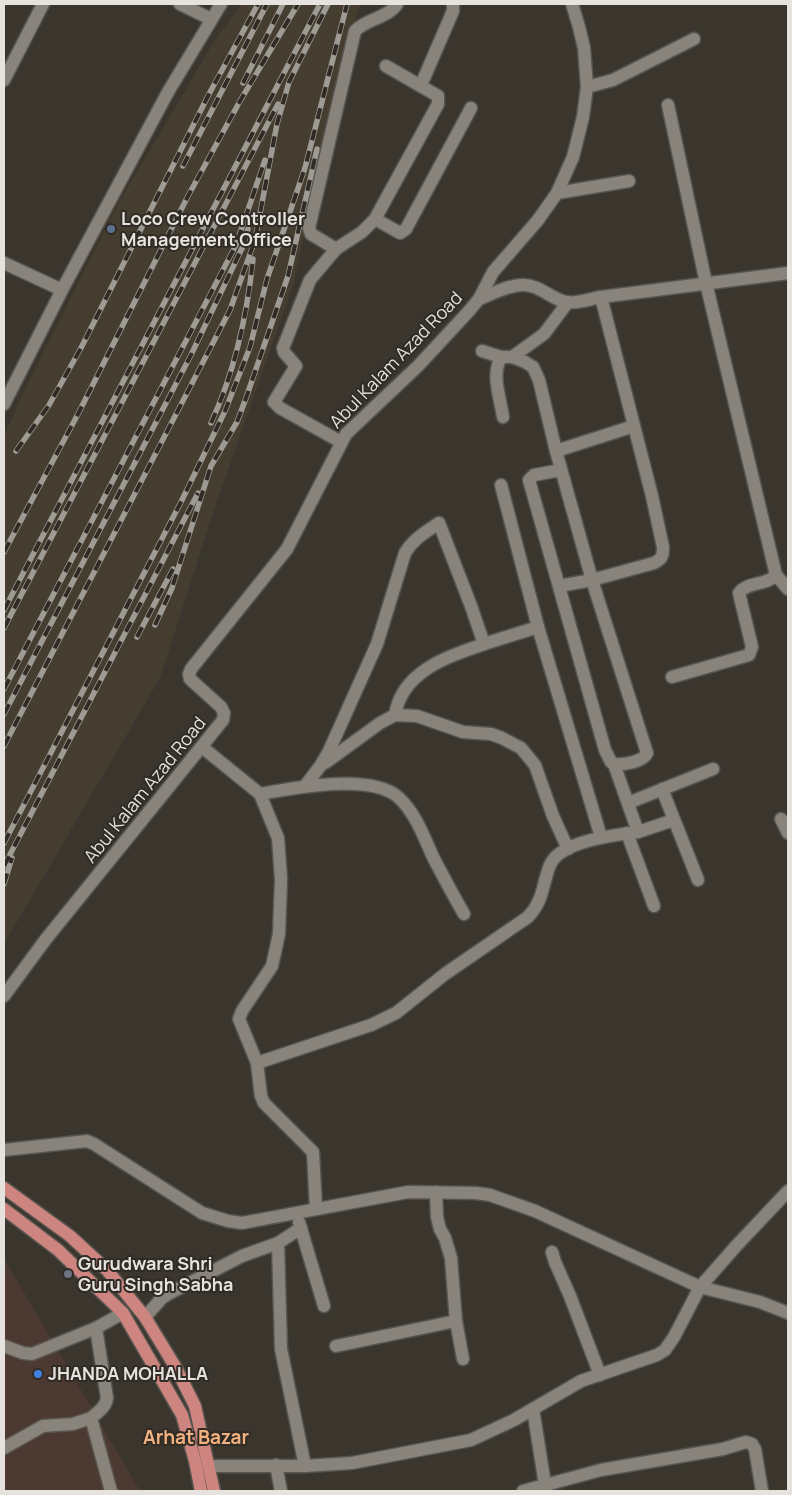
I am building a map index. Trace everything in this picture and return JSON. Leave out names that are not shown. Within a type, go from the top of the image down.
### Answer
[{"type":"main road","points":[[4,1188],[70,1236],[107,1270],[145,1317],[176,1368],[195,1406],[214,1491]]},
{"type":"main road","points":[[4,1209],[58,1250],[123,1312],[182,1415],[201,1491]]},
{"type":"street","points":[[4,80],[43,4]]},
{"type":"street","points":[[180,4],[211,19]]},
{"type":"street","points":[[4,404],[62,290],[168,92],[221,4]]},
{"type":"street","points":[[336,249],[312,234],[309,228],[355,31],[367,22],[383,16],[397,4]]},
{"type":"street","points":[[421,85],[452,11],[453,4]]},
{"type":"street","name":"Abul Kalam Azad Road","points":[[4,996],[46,939],[220,725],[224,713],[221,707],[190,679],[191,669],[287,549],[341,442],[352,427],[433,352],[469,312],[493,272],[538,220],[557,193],[573,157],[583,117],[587,87],[584,48],[580,27],[572,4]]},
{"type":"street","points":[[587,87],[613,80],[694,39]]},
{"type":"street","points":[[341,442],[280,408],[274,402],[296,366],[284,352],[283,348],[305,290],[317,270],[336,249],[362,232],[375,219],[438,104],[438,96],[386,66]]},
{"type":"street","points":[[668,104],[706,283],[776,575],[788,589]]},
{"type":"street","points":[[375,219],[400,234],[406,229],[471,108]]},
{"type":"street","points":[[557,193],[629,181]]},
{"type":"street","points":[[4,263],[62,290]]},
{"type":"street","points":[[478,299],[516,285],[534,287],[568,302],[788,273]]},
{"type":"street","points":[[559,586],[592,580],[654,563],[663,556],[663,547],[652,496],[601,297]]},
{"type":"street","points":[[503,417],[495,374],[497,366],[507,357],[544,334],[568,302]]},
{"type":"street","points":[[482,350],[525,362],[533,367],[539,380],[561,470],[592,580],[647,753],[646,757],[625,764],[614,764]]},
{"type":"street","points":[[556,451],[634,426]]},
{"type":"street","points":[[561,470],[534,476],[529,480],[596,720],[608,757],[614,764],[628,803],[632,832],[654,906]]},
{"type":"street","points":[[501,486],[538,627],[600,837]]},
{"type":"street","points":[[305,786],[321,765],[335,740],[372,657],[409,545],[439,523],[472,606],[484,644]]},
{"type":"street","points":[[672,677],[750,656],[752,647],[739,593],[746,586],[767,581],[776,575]]},
{"type":"street","points":[[395,715],[397,702],[403,691],[425,670],[446,657],[538,627]]},
{"type":"street","points":[[321,765],[380,723],[395,715],[417,716],[463,732],[491,734],[514,742],[535,765],[553,816],[568,849]]},
{"type":"street","points":[[202,747],[260,794],[277,831],[281,879],[279,934],[272,966],[242,1011],[240,1019],[257,1063],[261,1096],[264,1103],[313,1152],[316,1209]]},
{"type":"street","points":[[628,803],[713,769]]},
{"type":"street","points":[[260,794],[317,784],[372,785],[396,795],[417,823],[448,887],[464,914]]},
{"type":"street","points":[[662,789],[698,880]]},
{"type":"street","points":[[780,819],[788,833]]},
{"type":"street","points":[[257,1063],[371,1025],[396,1013],[445,974],[528,917],[537,908],[552,861],[568,849],[600,837],[632,832],[674,820]]},
{"type":"street","points":[[4,1150],[87,1141],[202,1213],[242,1223],[408,1192],[490,1195],[535,1210],[700,1287],[760,1302],[788,1313]]},
{"type":"street","points":[[209,1466],[305,1466],[352,1463],[471,1440],[533,1409],[581,1381],[657,1355],[665,1350],[674,1337],[700,1287],[788,1191]]},
{"type":"street","points":[[436,1192],[437,1217],[451,1258],[456,1321],[463,1359]]},
{"type":"street","points":[[296,1213],[324,1306]]},
{"type":"street","points":[[145,1317],[162,1298],[170,1293],[242,1256],[278,1243],[301,1228]]},
{"type":"street","points":[[278,1243],[281,1349],[305,1466]]},
{"type":"street","points":[[552,1252],[600,1375]]},
{"type":"street","points":[[4,1346],[23,1353],[32,1354],[96,1328],[123,1312]]},
{"type":"street","points":[[336,1346],[456,1321]]},
{"type":"street","points":[[4,1448],[43,1426],[73,1424],[91,1418],[103,1407],[107,1398],[96,1328]]},
{"type":"street","points":[[533,1409],[546,1488]]},
{"type":"street","points":[[91,1418],[111,1491]]},
{"type":"street","points":[[523,1491],[546,1488],[600,1470],[723,1449],[746,1442],[752,1444],[755,1448],[762,1491]]},
{"type":"street","points":[[276,1465],[282,1491]]},
{"type":"shaded area","points":[[241,4],[360,4],[339,70],[294,282],[214,510],[160,678],[4,944],[4,436],[24,391],[117,206],[213,43]]},
{"type":"shaded area","name":"JHANDA MOHALLA","points":[[4,1258],[140,1491],[4,1491]]},
{"type":"railway","points":[[16,451],[49,405],[81,348],[209,94],[258,4]]},
{"type":"railway","points":[[183,166],[267,4]]},
{"type":"railway","points":[[243,83],[283,4]]},
{"type":"railway","points":[[4,552],[78,414],[188,196],[240,101],[298,4]]},
{"type":"railway","points":[[4,610],[320,4]]},
{"type":"railway","points":[[4,746],[230,310],[255,240],[277,124],[289,82],[328,4]]},
{"type":"railway","points":[[4,843],[181,502],[225,411],[250,347],[267,279],[305,168],[347,4]]},
{"type":"railway","points":[[4,628],[278,104]]},
{"type":"railway","points":[[155,625],[172,588],[211,466],[237,422],[288,276],[317,149]]},
{"type":"railway","points":[[4,689],[236,245],[265,160]]},
{"type":"railway","points":[[4,714],[191,355],[244,244],[248,229]]},
{"type":"railway","points":[[211,423],[227,383],[239,343],[253,259]]},
{"type":"railway","points":[[4,866],[198,493]]},
{"type":"railway","points":[[137,637],[173,569]]},
{"type":"railway","points":[[4,884],[12,858]]},
{"type":"place","name":"Loco Crew Controller Management Office","points":[[111,229]]},
{"type":"place","name":"Gurudwara Shri Guru Singh Sabha","points":[[68,1274]]},
{"type":"place","name":"JHANDA MOHALLA","points":[[38,1374]]},
{"type":"district","name":"Arhat Bazar","points":[[196,1437]]}]
